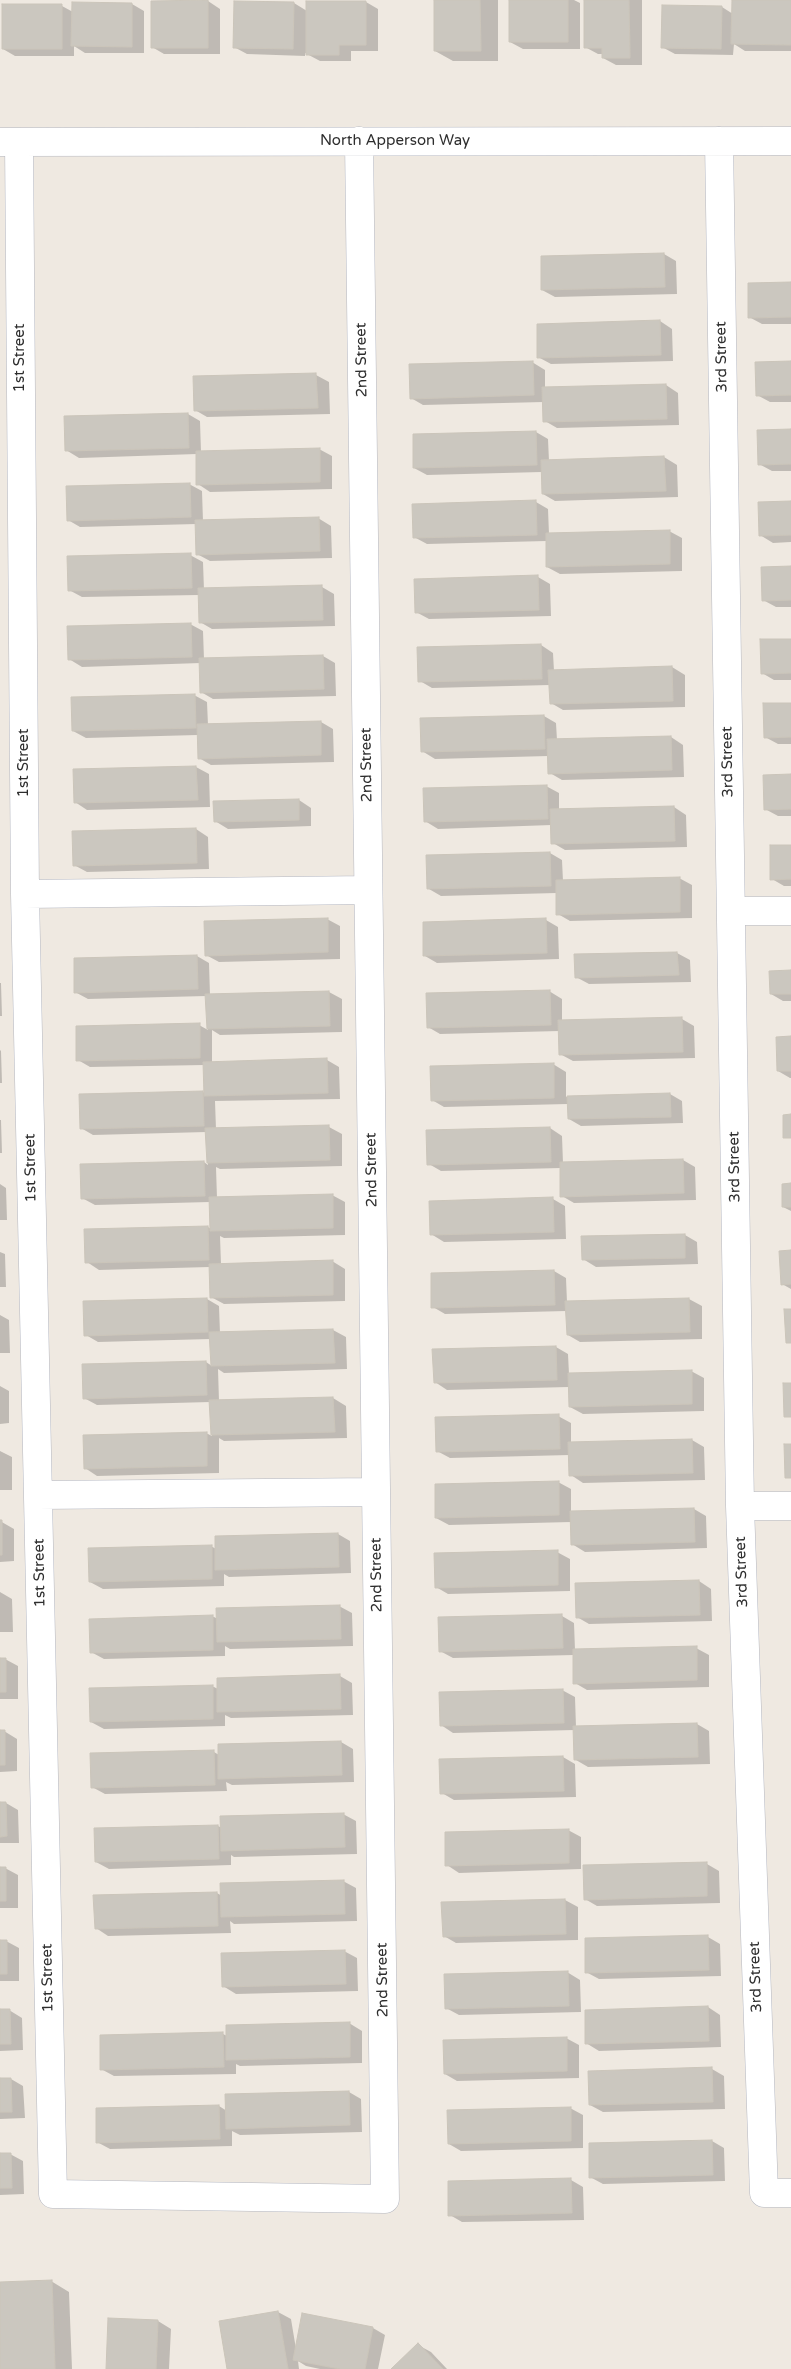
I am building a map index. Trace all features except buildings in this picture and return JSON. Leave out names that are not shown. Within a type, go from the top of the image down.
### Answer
[{"type":"street","name":"2nd Street","points":[[53,2194],[386,2199],[359,141]]},
{"type":"street","name":"3rd Street","points":[[719,141],[740,1506],[764,2193],[791,2193]]},
{"type":"street","name":"North Apperson Way","points":[[9,142],[791,141]]},
{"type":"street","name":"1st Street","points":[[9,142],[53,2194]]},
{"type":"street","points":[[25,894],[368,890]]},
{"type":"street","points":[[731,911],[791,911]]},
{"type":"street","points":[[38,1495],[376,1492]]},
{"type":"street","points":[[740,1506],[791,1506]]}]
